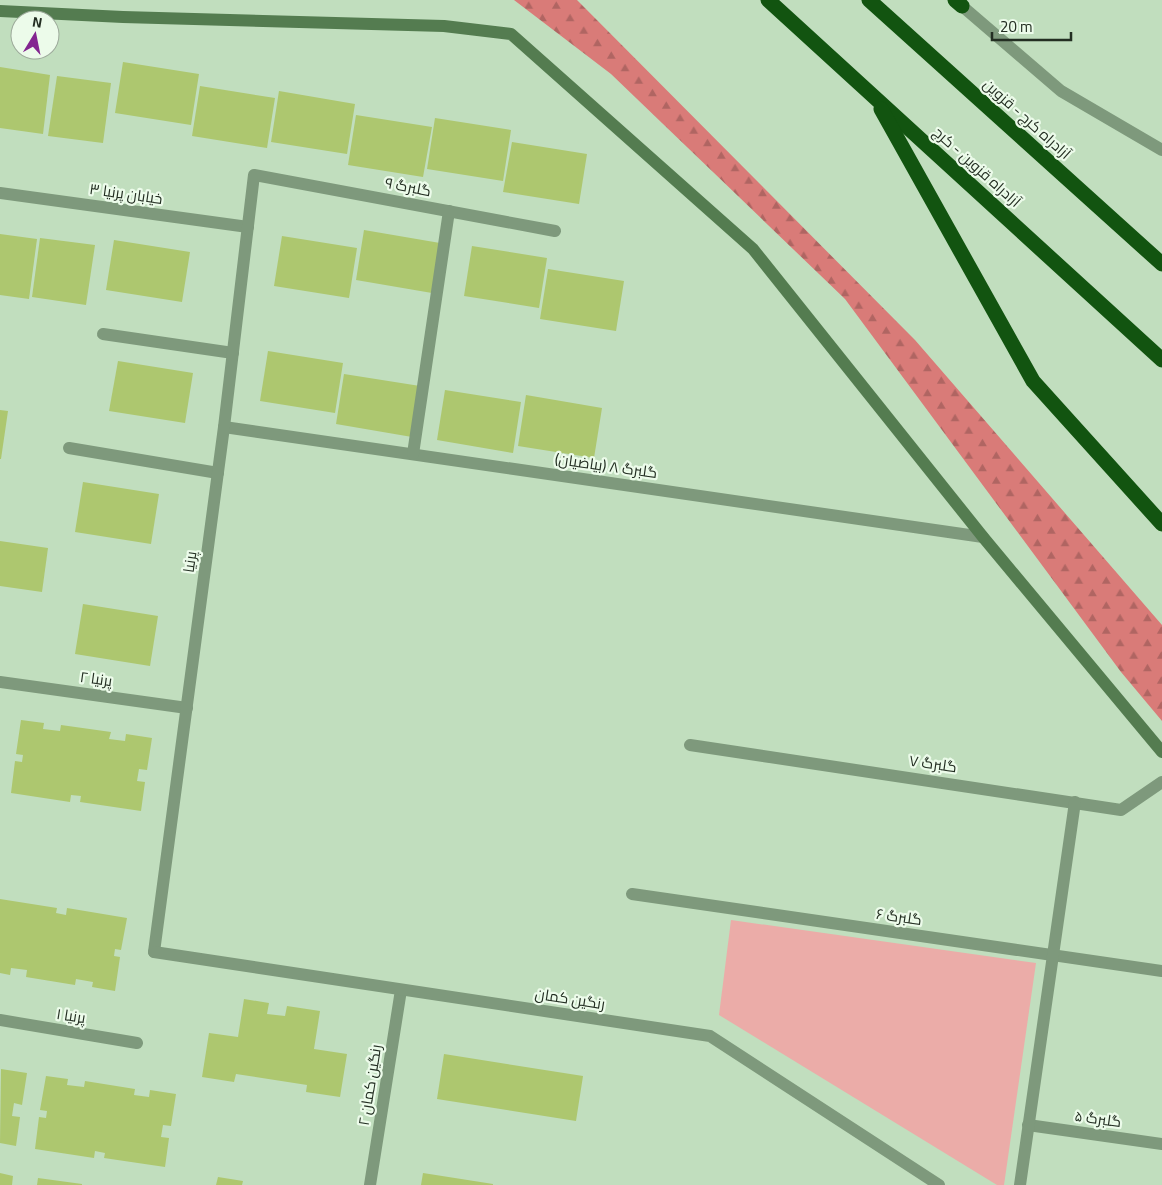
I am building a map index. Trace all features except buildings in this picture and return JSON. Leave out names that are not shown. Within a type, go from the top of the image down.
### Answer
[{"type":"highway","name":"آزادراه قزوین - کرج","points":[[768,0],[1162,360]]},
{"type":"highway","name":"آزادراه کرج - قزوین","points":[[869,0],[1162,264]]},
{"type":"highway","points":[[874,97],[1033,381],[1162,524]]},
{"type":"main road","points":[[0,11],[133,17],[444,26],[511,34],[754,249],[984,537],[1162,752]]},
{"type":"street","points":[[959,2],[1061,91],[1162,150]]},
{"type":"street","name":"گلبرگ ۹","points":[[254,175],[555,231]]},
{"type":"street","name":"پرنیا","points":[[154,952],[224,427],[254,175]]},
{"type":"street","name":"خیابان پرنیا ۳","points":[[0,193],[248,227]]},
{"type":"street","points":[[413,454],[449,211]]},
{"type":"street","points":[[103,334],[233,352]]},
{"type":"street","name":"گلبرگ ۸ (بیاضیان)","points":[[224,427],[984,537]]},
{"type":"street","points":[[69,448],[218,473]]},
{"type":"street","name":"پرنیا ۲","points":[[0,682],[187,708]]},
{"type":"street","name":"گلبرگ ۷","points":[[690,744],[1121,810],[1162,782]]},
{"type":"street","points":[[1020,1185],[1075,802]]},
{"type":"street","name":"گلبرگ ۶","points":[[632,894],[1162,971]]},
{"type":"street","name":"رنگین کمان","points":[[154,952],[710,1036],[939,1185]]},
{"type":"street","name":"رنگین کمان ۲","points":[[370,1185],[401,990]]},
{"type":"street","name":"پرنیا ۱","points":[[0,1020],[137,1043]]},
{"type":"street","name":"گلبرگ ۵","points":[[1028,1125],[1162,1144]]},
{"type":"shaded area","points":[[731,920],[1036,963],[1004,1185],[997,1185],[719,1015]]},
{"type":"green space","points":[[514,0],[577,0],[915,340],[1162,625],[1162,721],[1121,672],[845,299],[611,74]]}]
